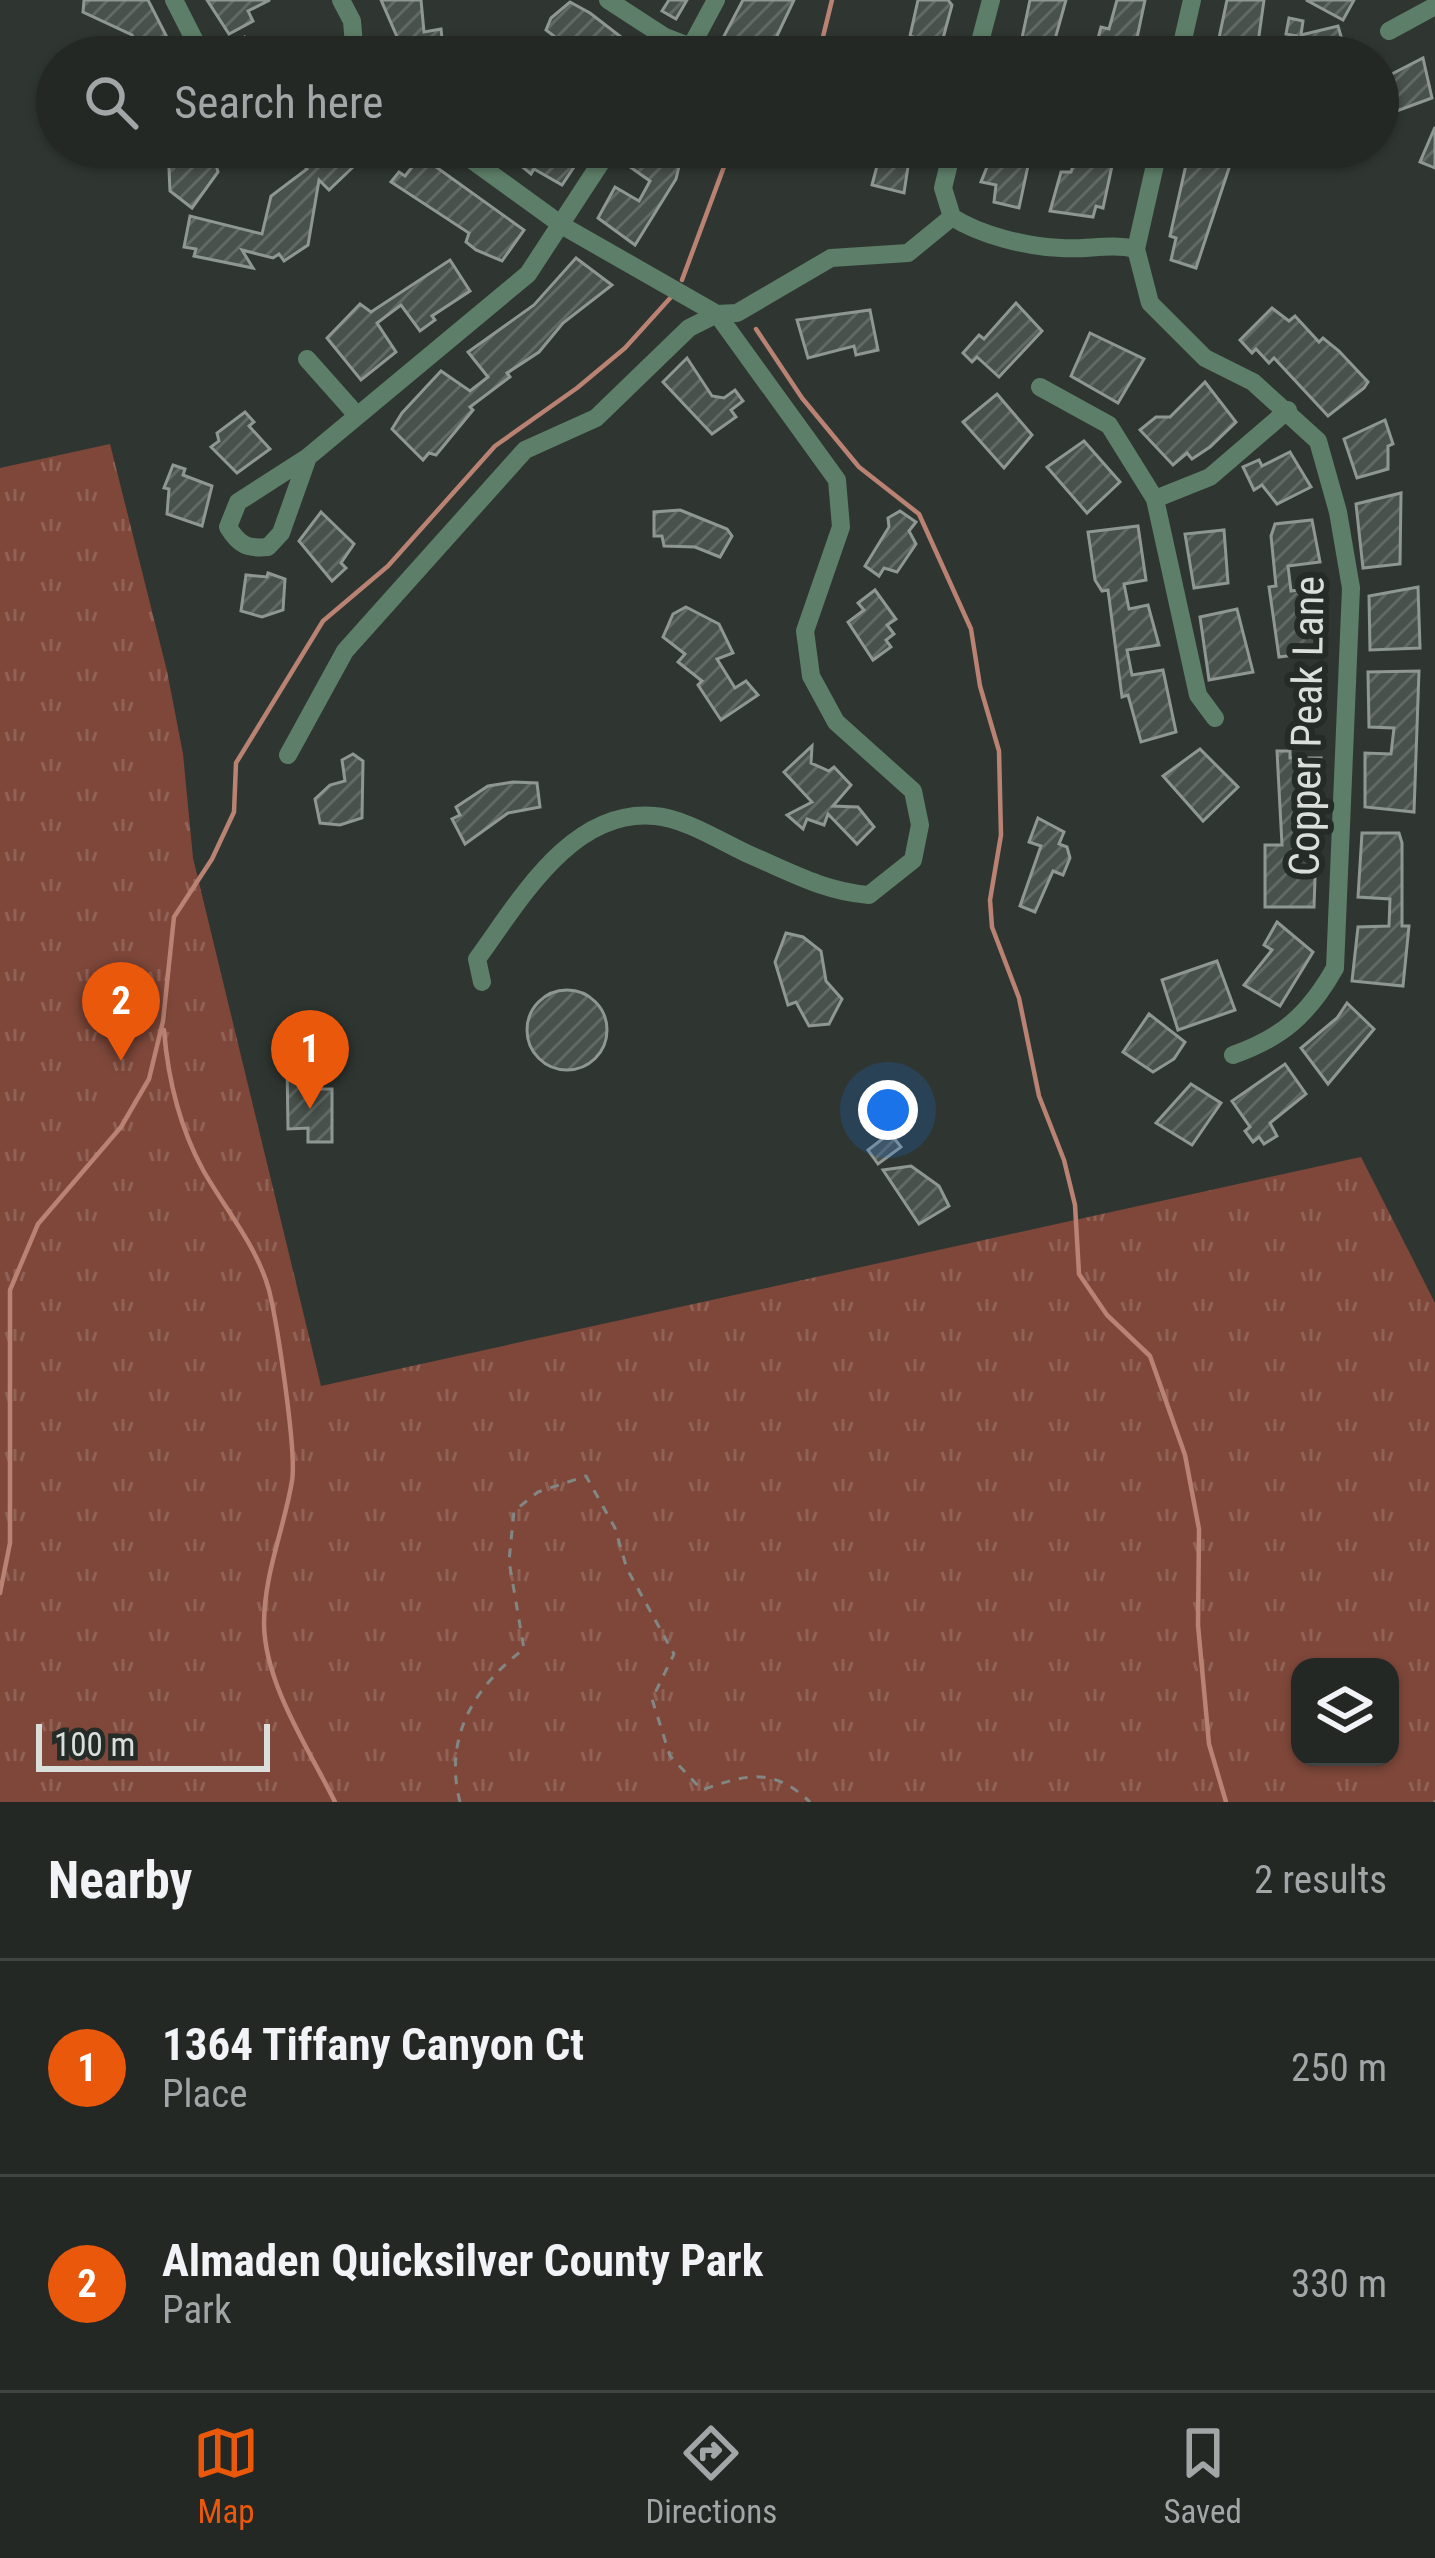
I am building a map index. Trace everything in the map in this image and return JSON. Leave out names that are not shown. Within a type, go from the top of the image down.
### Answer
[{"type":"street","points":[[174,0],[192,36]]},
{"type":"street","points":[[341,0],[352,21],[353,36]]},
{"type":"street","points":[[608,0],[662,36]]},
{"type":"street","points":[[697,36],[716,0]]},
{"type":"street","points":[[982,36],[991,0]]},
{"type":"street","points":[[1184,36],[1192,0]]},
{"type":"street","points":[[1389,31],[1435,6]]},
{"type":"street","points":[[482,982],[477,959],[540,874],[583,834],[619,820],[656,815],[828,891],[869,895],[913,860],[920,825],[913,791],[836,722],[811,676],[805,631],[841,526],[837,480],[717,314],[563,226],[483,168]]},
{"type":"street","points":[[308,457],[280,533],[268,547],[250,549],[236,540],[228,527],[238,502],[308,457],[355,413],[528,274],[598,168]]},
{"type":"street","points":[[948,168],[943,188],[952,217],[969,228],[1059,248],[1116,244],[1136,249]]},
{"type":"street","name":"Copper Peak Lane","points":[[1154,168],[1136,249],[1150,303],[1205,358],[1253,382],[1318,441],[1338,512],[1351,588],[1335,968],[1315,1004],[1275,1040],[1233,1055]]},
{"type":"street","points":[[288,755],[345,651],[525,450],[596,418],[689,328],[717,314],[736,313],[831,258],[908,254],[952,217]]},
{"type":"street","points":[[307,358],[355,413]]},
{"type":"street","points":[[1040,386],[1109,425],[1155,499],[1198,695],[1215,718]]},
{"type":"street","points":[[1155,499],[1210,477],[1288,410]]},
{"type":"path","points":[[460,1802],[455,1745],[486,1678],[524,1649],[508,1561],[514,1511],[538,1492],[586,1476],[615,1528],[627,1569],[674,1654],[652,1700],[670,1756],[702,1790],[742,1775],[787,1780],[810,1802]]},
{"type":"green space","points":[[110,444],[167,671],[183,754],[193,858],[321,1386],[1361,1157],[1435,1303],[1435,1802],[0,1802],[0,468]]},
{"type":"building","points":[[84,0],[148,0],[166,36],[132,36],[83,12]]},
{"type":"building","points":[[207,0],[270,0],[248,11],[253,21],[229,34]]},
{"type":"building","points":[[381,0],[421,0],[424,32],[441,29],[442,36],[397,36]]},
{"type":"building","points":[[669,0],[687,0],[676,19],[662,11]]},
{"type":"building","points":[[743,0],[794,0],[777,36],[724,36]]},
{"type":"building","points":[[918,0],[948,0],[952,5],[944,36],[910,36]]},
{"type":"building","points":[[1030,0],[1066,0],[1056,36],[1022,36]]},
{"type":"building","points":[[1117,0],[1145,0],[1137,36],[1099,36],[1101,27],[1109,29]]},
{"type":"building","points":[[1227,0],[1264,0],[1259,36],[1219,36]]},
{"type":"building","points":[[1306,0],[1354,0],[1343,20]]},
{"type":"building","points":[[570,2],[620,36],[554,36],[546,30],[551,18]]},
{"type":"building","points":[[1289,18],[1303,21],[1301,35],[1338,26],[1341,36],[1297,36],[1286,34]]},
{"type":"building","points":[[1423,58],[1432,98],[1399,110],[1399,70]]},
{"type":"building","points":[[1435,127],[1435,168],[1420,162]]},
{"type":"building","points":[[169,168],[217,168],[192,208],[170,191]]},
{"type":"building","points":[[352,168],[329,190],[319,180],[308,245],[284,261],[279,254],[273,258],[242,250],[253,268],[194,256],[196,249],[184,247],[190,216],[262,234],[271,196],[307,169]]},
{"type":"building","points":[[411,168],[437,168],[524,230],[502,261],[476,250],[466,242],[469,233],[391,182],[399,172],[405,176]]},
{"type":"building","points":[[524,168],[573,168],[562,185],[534,169],[531,174]]},
{"type":"building","points":[[631,168],[679,168],[635,245],[598,218],[615,187],[639,201],[650,181]]},
{"type":"building","points":[[876,168],[908,168],[904,193],[872,185]]},
{"type":"building","points":[[987,168],[1028,168],[1019,208],[994,202],[996,185],[981,182]]},
{"type":"building","points":[[1072,168],[1112,168],[1103,208],[1096,206],[1093,217],[1050,211],[1061,172]]},
{"type":"building","points":[[1185,168],[1229,168],[1196,268],[1171,260],[1176,238],[1170,236]]},
{"type":"building","points":[[576,258],[612,285],[470,407],[473,410],[436,455],[429,453],[423,460],[392,429],[402,413],[441,371],[470,391],[488,377],[468,352],[534,305]]},
{"type":"building","points":[[450,260],[470,291],[432,316],[435,320],[420,331],[401,305],[377,323],[396,352],[361,380],[327,338],[360,304],[371,312]]},
{"type":"building","points":[[1016,303],[1042,331],[999,377],[977,357],[972,362],[963,353],[979,335],[984,339]]},
{"type":"building","points":[[1272,308],[1289,321],[1295,316],[1319,342],[1323,338],[1339,351],[1368,382],[1364,388],[1328,416],[1274,358],[1269,363],[1256,349],[1252,353],[1240,340]]},
{"type":"building","points":[[870,310],[878,350],[856,355],[854,346],[808,358],[797,320]]},
{"type":"building","points":[[1090,333],[1144,359],[1118,403],[1071,376]]},
{"type":"building","points":[[687,358],[712,396],[724,398],[735,390],[743,401],[731,410],[736,417],[712,434],[663,382]]},
{"type":"building","points":[[1205,382],[1236,422],[1210,447],[1192,459],[1187,453],[1173,465],[1140,430],[1156,417],[1170,417]]},
{"type":"building","points":[[997,394],[1032,435],[1004,468],[963,422]]},
{"type":"building","points":[[245,412],[254,422],[249,426],[270,449],[237,473],[211,447],[219,441],[217,433]]},
{"type":"building","points":[[1385,420],[1393,444],[1388,446],[1388,469],[1357,478],[1344,439]]},
{"type":"building","points":[[1084,441],[1120,482],[1087,513],[1047,467]]},
{"type":"building","points":[[1290,452],[1311,487],[1277,504],[1262,485],[1254,490],[1243,467],[1259,460],[1262,466]]},
{"type":"building","points":[[173,465],[185,469],[183,475],[212,486],[202,526],[167,514],[169,489],[164,488]]},
{"type":"building","points":[[1401,493],[1400,564],[1363,568],[1356,504]]},
{"type":"building","points":[[680,510],[727,529],[732,536],[720,557],[695,547],[664,546],[662,536],[654,536],[654,512]]},
{"type":"building","points":[[900,511],[916,522],[909,531],[916,544],[897,572],[884,568],[879,576],[865,566],[889,527],[888,518]]},
{"type":"building","points":[[321,512],[354,544],[341,563],[346,568],[332,581],[299,541]]},
{"type":"building","points":[[1312,520],[1320,562],[1288,566],[1291,591],[1319,587],[1326,651],[1279,657],[1269,587],[1276,586],[1271,536],[1275,524]]},
{"type":"building","points":[[1138,526],[1146,580],[1124,584],[1129,609],[1148,605],[1159,645],[1127,650],[1132,675],[1163,670],[1176,732],[1141,742],[1128,695],[1122,697],[1108,590],[1102,591],[1095,580],[1088,532]]},
{"type":"building","points":[[1224,530],[1228,583],[1194,588],[1185,534]]},
{"type":"building","points":[[268,573],[285,579],[283,610],[262,617],[241,611],[246,575],[267,577]]},
{"type":"building","points":[[1418,587],[1420,648],[1370,650],[1369,596]]},
{"type":"building","points":[[875,590],[896,619],[887,625],[894,634],[886,640],[891,647],[873,660],[848,622],[864,610],[858,603]]},
{"type":"building","points":[[686,607],[719,624],[733,653],[717,659],[735,688],[746,681],[758,695],[721,720],[698,685],[702,681],[678,662],[685,654],[663,637],[673,614]]},
{"type":"building","points":[[1237,609],[1253,672],[1209,680],[1200,617]]},
{"type":"building","points":[[1419,671],[1414,812],[1365,807],[1365,753],[1391,754],[1394,728],[1369,727],[1368,672]]},
{"type":"building","points":[[812,746],[811,763],[829,771],[834,767],[851,785],[833,806],[858,807],[874,827],[857,844],[828,814],[824,825],[807,819],[803,829],[787,815],[812,802],[784,772]]},
{"type":"building","points":[[1200,749],[1238,787],[1203,821],[1163,776]]},
{"type":"building","points":[[1277,751],[1290,751],[1290,758],[1321,758],[1318,823],[1299,823],[1299,849],[1316,849],[1314,907],[1265,907],[1265,845],[1282,845]]},
{"type":"building","points":[[353,754],[363,761],[362,818],[340,825],[320,823],[315,799],[330,785],[345,781],[342,760]]},
{"type":"building","points":[[537,783],[540,807],[508,813],[465,844],[452,819],[460,815],[456,807],[488,786]]},
{"type":"building","points":[[1038,818],[1064,832],[1059,844],[1067,847],[1070,858],[1063,875],[1053,871],[1035,912],[1020,906],[1041,846],[1029,842]]},
{"type":"building","points":[[1362,833],[1399,833],[1402,843],[1402,926],[1409,926],[1403,986],[1352,981],[1358,927],[1389,926],[1390,899],[1358,897]]},
{"type":"building","points":[[1277,922],[1313,952],[1280,1006],[1244,985],[1272,950],[1264,945]]},
{"type":"building","points":[[786,933],[803,937],[821,951],[826,981],[842,999],[829,1024],[809,1026],[796,1002],[788,1005],[775,962]]},
{"type":"building","points":[[1217,961],[1235,1010],[1178,1030],[1162,980]]},
{"type":"building","points":[[567,990],[595,1002],[607,1030],[595,1058],[567,1070],[539,1058],[527,1030],[539,1002]]},
{"type":"building","points":[[1347,1003],[1374,1029],[1328,1084],[1301,1048],[1337,1018]]},
{"type":"building","points":[[1149,1014],[1185,1042],[1174,1059],[1153,1072],[1123,1052]]},
{"type":"building","points":[[319,1062],[319,1089],[332,1089],[332,1142],[308,1142],[308,1128],[288,1129],[287,1063]]},
{"type":"building","points":[[1285,1064],[1306,1094],[1270,1123],[1277,1136],[1264,1144],[1259,1137],[1253,1142],[1245,1131],[1250,1127],[1232,1101]]},
{"type":"building","points":[[1191,1084],[1221,1103],[1192,1145],[1156,1123]]},
{"type":"building","points":[[890,1133],[901,1147],[878,1164],[868,1150]]},
{"type":"building","points":[[911,1166],[939,1186],[949,1206],[919,1224],[883,1170]]},
{"type":"waterway","points":[[823,36],[832,0]]},
{"type":"waterway","points":[[682,280],[724,168]]},
{"type":"waterway","points":[[0,1593],[10,1543],[10,1290],[38,1224],[121,1127],[149,1079],[163,1021],[174,917],[212,859],[234,812],[236,763],[323,621],[388,566],[495,446],[625,348],[672,296]]},
{"type":"waterway","points":[[756,329],[802,398],[859,467],[919,514],[971,629],[980,686],[999,751],[1001,835],[990,900],[992,927],[1019,998],[1039,1096],[1064,1160],[1075,1205],[1079,1274],[1107,1315],[1150,1356],[1185,1455],[1199,1529],[1198,1625],[1209,1744],[1226,1802]]},
{"type":"waterway","points":[[164,1030],[172,1085],[187,1137],[249,1243],[269,1290],[293,1466],[267,1587],[266,1647],[290,1716],[335,1802]]},
{"type":"place","name":"Almaden Quicksilver County Park","points":[[121,1061]]},
{"type":"place","name":"1364 Tiffany Canyon Ct","points":[[310,1109]]}]
